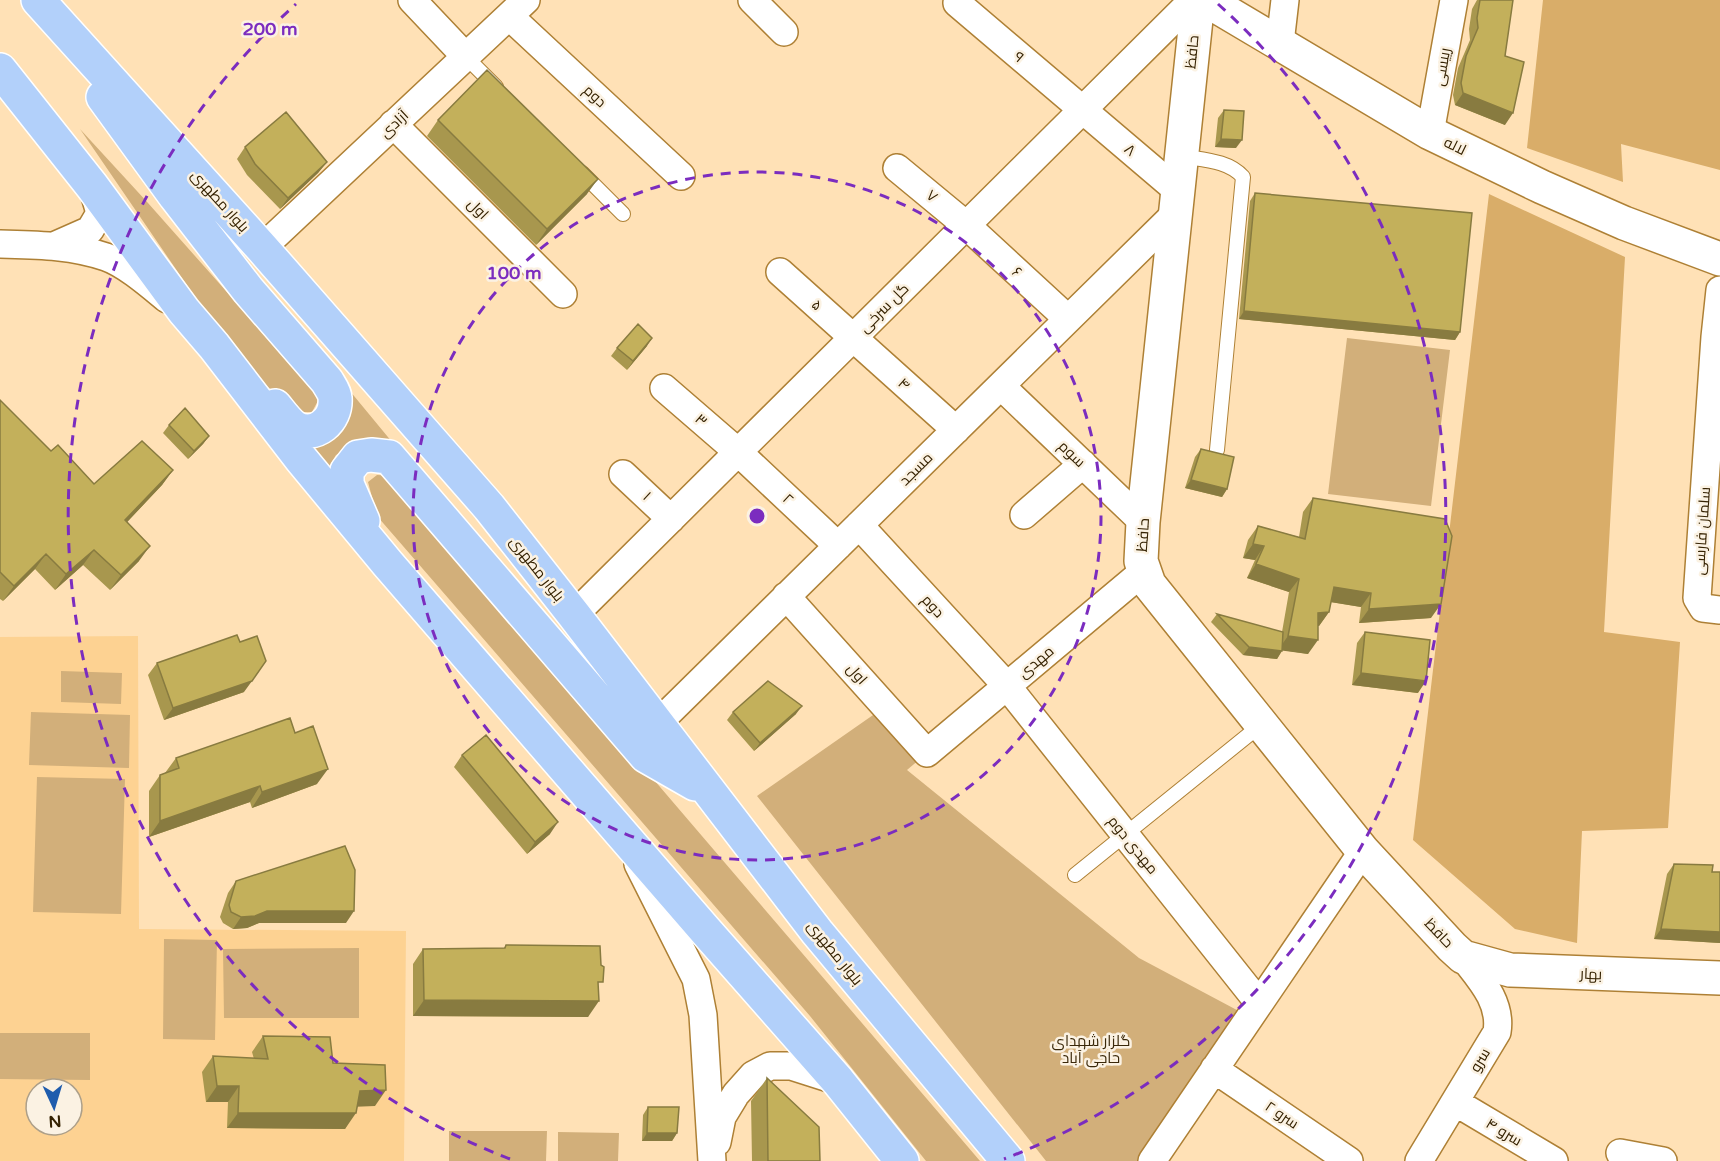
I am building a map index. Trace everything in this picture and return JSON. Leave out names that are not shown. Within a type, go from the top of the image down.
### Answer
[{"type":"main road","name":"بلوار مطهری","points":[[37,0],[262,248],[489,507],[818,932],[1008,1161]]},
{"type":"main road","points":[[37,0],[126,131],[175,196],[248,290],[327,381],[335,397],[332,416],[324,427],[307,431],[294,427],[238,363],[214,346]]},
{"type":"main road","points":[[0,70],[92,186],[184,311],[214,346],[301,459],[388,564],[838,1081],[902,1161]]},
{"type":"main road","points":[[0,100],[53,138]]},
{"type":"main road","points":[[388,564],[357,510],[348,484],[348,471],[358,457],[371,455],[389,458],[646,756],[709,792]]},
{"type":"street","points":[[412,0],[465,57]]},
{"type":"street","points":[[752,0],[784,32]]},
{"type":"street","name":"گل سرخی","points":[[574,615],[1195,0]]},
{"type":"street","name":"حافظ","points":[[1195,0],[1141,561],[1149,584],[1363,851],[1452,948],[1463,957]]},
{"type":"street","name":"لاله","points":[[1206,0],[1430,133],[1552,192],[1720,260]]},
{"type":"street","points":[[1280,43],[1285,0]]},
{"type":"street","name":"رییسی","points":[[1430,133],[1454,0]]},
{"type":"street","name":"۹","points":[[957,3],[1082,110]]},
{"type":"street","name":"آزادی","points":[[262,248],[518,8]]},
{"type":"street","name":"دوم","points":[[518,8],[681,176]]},
{"type":"street","name":"۸","points":[[1082,110],[1176,202]]},
{"type":"street","name":"اول","points":[[393,124],[562,294]]},
{"type":"street","name":"۷","points":[[897,168],[966,225]]},
{"type":"street","points":[[56,245],[90,231],[100,213],[92,186]]},
{"type":"street","name":"مسجد","points":[[656,724],[1068,319],[1176,202]]},
{"type":"street","name":"۶","points":[[966,225],[1068,319]]},
{"type":"street","points":[[0,244],[56,245],[108,258],[144,280],[184,311]]},
{"type":"street","name":"۵","points":[[780,272],[853,338]]},
{"type":"street","name":"سلمان فارسی","points":[[1720,290],[1697,598],[1703,608],[1720,610]]},
{"type":"street","name":"۴","points":[[853,338],[956,430]]},
{"type":"street","name":"سوم","points":[[1001,386],[1143,522]]},
{"type":"street","name":"۳","points":[[664,388],[738,452]]},
{"type":"street","name":"۲","points":[[738,452],[838,546]]},
{"type":"street","points":[[1024,514],[1083,464]]},
{"type":"street","name":"۱","points":[[623,474],[671,519]]},
{"type":"street","name":"دوم","points":[[860,525],[1007,686]]},
{"type":"street","name":"مهدی","points":[[927,753],[1144,571]]},
{"type":"street","name":"اول","points":[[786,596],[927,753]]},
{"type":"street","name":"مهدی دوم","points":[[1007,686],[1260,1003]]},
{"type":"street","points":[[624,837],[696,979],[702,1015],[713,1161]]},
{"type":"street","points":[[1152,1161],[1363,851]]},
{"type":"street","name":"بهار","points":[[1463,957],[1510,970],[1720,978]]},
{"type":"street","name":"سرو","points":[[1419,1161],[1497,1032],[1499,1020],[1495,1004],[1486,987],[1463,957]]},
{"type":"street","points":[[713,1161],[722,1117],[736,1094],[753,1075],[770,1066],[791,1066],[838,1081]]},
{"type":"street","name":"سرو ۲","points":[[1214,1070],[1349,1161]]},
{"type":"street","name":"سرو ۴","points":[[1455,1102],[1554,1161]]},
{"type":"street","points":[[1620,1153],[1663,1161]]},
{"type":"lane","points":[[465,57],[507,98]]},
{"type":"lane","points":[[1181,156],[1235,168],[1243,177],[1217,450]]},
{"type":"lane","points":[[574,164],[623,214]]},
{"type":"lane","points":[[1075,875],[1262,724]]},
{"type":"shaded area","points":[[1543,0],[1720,0],[1720,170],[1621,144],[1623,182],[1527,148]]},
{"type":"shaded area","points":[[1489,194],[1625,257],[1604,632],[1680,642],[1668,828],[1582,831],[1577,943],[1515,929],[1413,840]]},
{"type":"shaded area","points":[[138,636],[139,929],[406,931],[404,1161],[0,1161],[0,637]]},
{"type":"green space","points":[[80,129],[320,397],[312,412],[294,412],[257,377],[210,319]]},
{"type":"green space","points":[[1347,338],[1450,350],[1431,506],[1328,494]]},
{"type":"green space","points":[[340,379],[397,448],[353,446],[336,455],[326,472],[310,451],[328,438]]},
{"type":"green space","points":[[377,475],[394,476],[980,1161],[926,1161],[810,1016],[377,516],[368,482]]},
{"type":"green space","points":[[61,671],[122,673],[121,704],[61,702]]},
{"type":"green space","name":"گلزار شهدای حاجی آباد","points":[[886,706],[927,753],[907,770],[1139,958],[1250,1017],[1139,1161],[1046,1161],[757,796]]},
{"type":"green space","points":[[31,712],[130,715],[129,768],[29,765]]},
{"type":"green space","points":[[37,777],[125,779],[121,914],[33,912]]},
{"type":"green space","points":[[164,939],[217,940],[215,1040],[163,1039]]},
{"type":"green space","points":[[359,948],[359,1018],[224,1018],[223,949]]},
{"type":"green space","points":[[0,1033],[90,1033],[90,1080],[84,1080],[84,1077],[0,1079]]},
{"type":"green space","points":[[449,1131],[547,1131],[546,1161],[449,1161]]},
{"type":"green space","points":[[558,1132],[619,1133],[618,1161],[558,1161]]},
{"type":"building","points":[[1480,0],[1513,0],[1505,56],[1524,62],[1513,113],[1463,93],[1461,83],[1466,56],[1478,28]]},
{"type":"building","points":[[487,70],[598,179],[547,229],[438,120]]},
{"type":"building","points":[[1224,110],[1244,111],[1242,140],[1221,139]]},
{"type":"building","points":[[286,112],[327,162],[288,198],[255,164],[245,147]]},
{"type":"building","points":[[1255,193],[1472,213],[1460,332],[1244,311]]},
{"type":"building","points":[[638,324],[652,338],[633,361],[617,348]]},
{"type":"building","points":[[0,400],[51,451],[58,445],[94,484],[142,441],[173,470],[125,520],[150,546],[121,575],[94,550],[66,574],[46,554],[14,586],[0,572]]},
{"type":"building","points":[[185,408],[209,436],[194,451],[169,425]]},
{"type":"building","points":[[1201,449],[1234,457],[1227,489],[1191,480]]},
{"type":"building","points":[[1313,498],[1445,519],[1452,536],[1441,604],[1369,609],[1371,593],[1334,587],[1329,612],[1318,613],[1318,640],[1288,636],[1299,579],[1256,564],[1264,546],[1253,544],[1258,526],[1305,539]]},
{"type":"building","points":[[1217,614],[1283,632],[1282,651],[1249,647]]},
{"type":"building","points":[[1365,632],[1430,640],[1426,681],[1361,673]]},
{"type":"building","points":[[237,635],[240,642],[257,636],[266,661],[252,681],[173,708],[157,663]]},
{"type":"building","points":[[768,681],[802,706],[760,743],[733,712]]},
{"type":"building","points":[[290,718],[295,733],[313,726],[328,769],[262,792],[260,786],[160,821],[160,775],[179,768],[176,758]]},
{"type":"building","points":[[486,735],[558,822],[535,842],[462,755]]},
{"type":"building","points":[[345,846],[355,870],[354,911],[267,911],[255,916],[241,917],[231,912],[229,905],[236,881]]},
{"type":"building","points":[[1674,864],[1713,865],[1712,872],[1720,872],[1720,932],[1661,929]]},
{"type":"building","points":[[506,945],[600,946],[601,965],[604,967],[603,982],[598,982],[599,1001],[424,1000],[423,949],[505,948]]},
{"type":"building","points":[[263,1036],[330,1037],[333,1063],[385,1065],[386,1090],[360,1091],[356,1113],[238,1113],[239,1086],[217,1086],[213,1056],[268,1059]]},
{"type":"building","points":[[767,1078],[819,1127],[820,1161],[768,1161]]},
{"type":"building","points":[[648,1107],[679,1107],[677,1133],[647,1133]]}]
